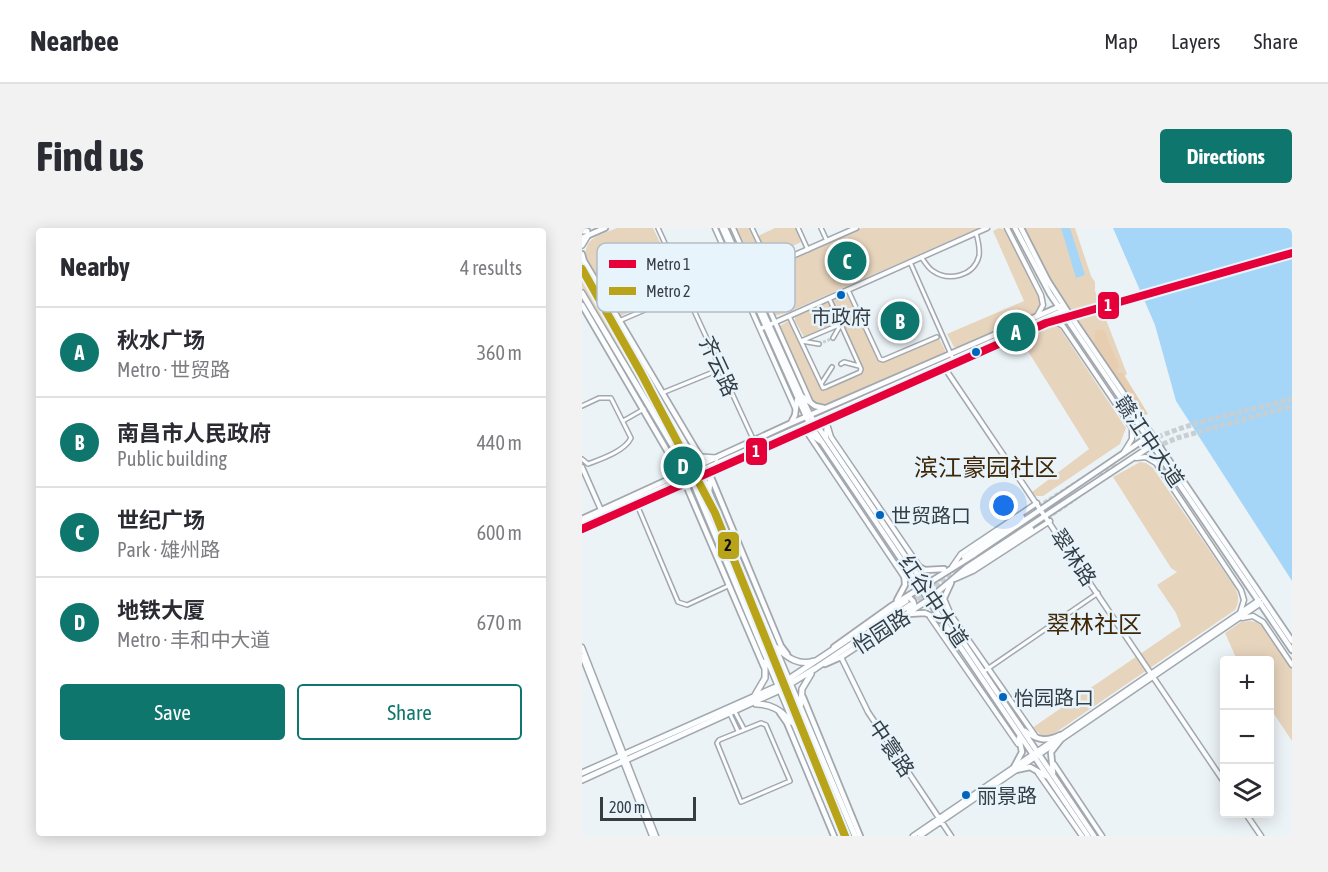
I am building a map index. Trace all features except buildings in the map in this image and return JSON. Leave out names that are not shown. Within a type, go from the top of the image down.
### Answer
[{"type":"main road","points":[[582,238],[586,232],[604,228]]},
{"type":"main road","name":"红谷中大道","points":[[724,228],[730,243]]},
{"type":"main road","name":"赣江中大道","points":[[1015,228],[1040,277],[1292,650]]},
{"type":"main road","name":"赣江中大道","points":[[1021,228],[1062,308]]},
{"type":"main road","points":[[582,245],[586,232]]},
{"type":"main road","points":[[582,254],[597,283]]},
{"type":"main road","points":[[582,269],[597,295]]},
{"type":"main road","points":[[582,293],[688,473],[841,836]]},
{"type":"main road","points":[[582,305],[681,476],[760,655],[765,678]]},
{"type":"main road","points":[[798,394],[815,406],[831,410],[1062,308]]},
{"type":"main road","points":[[607,312],[699,468],[855,836]]},
{"type":"main road","points":[[614,312],[702,457]]},
{"type":"main road","name":"红谷中大道","points":[[764,312],[798,394],[824,442],[1094,836]]},
{"type":"main road","points":[[790,431],[810,419],[942,364],[952,356]]},
{"type":"main road","points":[[789,424],[795,415],[798,394]]},
{"type":"main road","points":[[582,519],[790,431],[798,429],[806,431],[824,442],[831,410]]},
{"type":"main road","points":[[709,492],[711,474],[717,460],[789,424],[810,419]]},
{"type":"main road","name":"怡园路","points":[[790,682],[821,659],[841,640],[1149,436]]},
{"type":"main road","name":"怡园路","points":[[582,780],[624,758],[750,702],[841,657],[930,598],[966,568],[1154,443]]},
{"type":"main road","points":[[686,446],[702,457],[717,460]]},
{"type":"main road","points":[[711,474],[781,646],[796,662]]},
{"type":"main road","points":[[582,523],[635,500],[681,476]]},
{"type":"main road","points":[[902,558],[925,570],[942,570],[952,567],[1022,517]]},
{"type":"main road","points":[[947,624],[944,598],[954,579],[1031,529]]},
{"type":"main road","points":[[890,607],[900,597],[905,583],[902,558]]},
{"type":"main road","points":[[890,607],[909,597],[914,604],[903,616]]},
{"type":"main road","name":"赣江中大道","points":[[1261,601],[1292,641]]},
{"type":"main road","points":[[773,644],[796,662],[807,664],[821,659],[908,603],[816,668],[802,689],[804,716]]},
{"type":"main road","points":[[903,616],[917,612],[925,613],[947,624]]},
{"type":"main road","name":"红谷中大道","points":[[947,624],[986,670],[1018,728]]},
{"type":"main road","points":[[763,652],[765,678],[750,702],[774,707],[794,725]]},
{"type":"main road","points":[[802,689],[805,704],[860,836]]},
{"type":"main road","name":"怡园路","points":[[582,773],[733,713],[750,702]]},
{"type":"main road","points":[[774,707],[787,723],[834,836]]},
{"type":"main road","points":[[1018,728],[1022,752],[1015,769],[1033,768],[1053,779]]},
{"type":"main road","points":[[1018,728],[1039,739],[1061,737]]},
{"type":"main road","points":[[1053,779],[1051,756],[1061,737]]},
{"type":"main road","name":"红谷中大道","points":[[1053,779],[1088,836]]},
{"type":"street","name":"齐云路","points":[[658,228],[665,243]]},
{"type":"street","points":[[715,228],[724,243]]},
{"type":"street","points":[[733,228],[737,243]]},
{"type":"street","points":[[752,228],[759,243]]},
{"type":"street","points":[[798,228],[808,250]]},
{"type":"street","points":[[821,228],[827,241]]},
{"type":"street","points":[[795,255],[856,228]]},
{"type":"street","points":[[760,329],[987,228]]},
{"type":"street","points":[[1007,228],[1042,298],[1041,310],[1035,320],[1055,321],[1063,326],[1132,428],[1132,439],[1124,452]]},
{"type":"street","points":[[921,257],[934,272],[945,277],[964,274],[976,264],[978,258],[979,242],[976,233]]},
{"type":"street","points":[[910,262],[952,356]]},
{"type":"street","points":[[848,290],[880,359],[883,360],[937,337]]},
{"type":"street","points":[[789,316],[823,388],[860,372],[860,366],[829,298]]},
{"type":"street","points":[[619,321],[639,312]]},
{"type":"street","name":"齐云路","points":[[694,312],[753,441]]},
{"type":"street","points":[[755,312],[760,329],[793,403],[795,415]]},
{"type":"street","points":[[764,312],[815,406]]},
{"type":"street","points":[[833,338],[841,324]]},
{"type":"street","points":[[801,341],[841,324]]},
{"type":"street","points":[[801,341],[819,344]]},
{"type":"street","points":[[841,364],[844,362],[860,366]]},
{"type":"street","name":"翠林路","points":[[942,364],[1046,514],[1220,776]]},
{"type":"street","points":[[821,384],[832,367]]},
{"type":"street","points":[[662,393],[721,369]]},
{"type":"street","points":[[582,406],[599,398],[611,398],[631,438],[624,447],[594,462],[588,464],[582,459]]},
{"type":"street","points":[[623,421],[644,409]]},
{"type":"street","points":[[827,423],[831,437],[911,555],[925,570]]},
{"type":"street","points":[[806,431],[902,573],[905,583]]},
{"type":"street","points":[[1114,470],[1141,456],[1156,463],[1241,590],[1244,600],[1240,613]]},
{"type":"street","points":[[582,468],[602,510]]},
{"type":"street","points":[[635,500],[678,602],[687,605],[729,585]]},
{"type":"street","points":[[952,567],[961,554],[1037,502]]},
{"type":"street","points":[[954,579],[974,571],[1050,520]]},
{"type":"street","points":[[986,670],[1098,593]]},
{"type":"street","points":[[944,598],[951,615],[986,670],[1032,733],[1039,739]]},
{"type":"street","points":[[1153,675],[1240,613],[1261,601]]},
{"type":"street","points":[[913,836],[1238,619],[1261,601]]},
{"type":"street","points":[[925,613],[935,621],[966,665],[1022,752]]},
{"type":"street","points":[[1238,619],[1253,616],[1259,619],[1292,664]]},
{"type":"street","points":[[582,647],[654,836]]},
{"type":"street","points":[[582,656],[624,758]]},
{"type":"street","name":"中寰路","points":[[841,657],[868,712],[951,836]]},
{"type":"street","points":[[733,713],[744,729]]},
{"type":"street","points":[[733,713],[739,731]]},
{"type":"street","points":[[761,723],[766,725],[789,781],[741,802],[717,743],[744,729],[761,723]]},
{"type":"street","points":[[1051,756],[1054,766],[1102,836]]},
{"type":"street","points":[[1033,768],[1082,836]]},
{"type":"street","points":[[1249,818],[1261,836]]},
{"type":"street","points":[[920,836],[940,820]]},
{"type":"shaded area","points":[[617,228],[653,228],[660,243],[597,243],[597,276],[586,258],[586,251],[590,241]]},
{"type":"shaded area","points":[[734,228],[749,228],[756,243],[741,243]]},
{"type":"shaded area","points":[[775,228],[795,228],[801,242],[795,245],[795,243],[761,243],[758,236]]},
{"type":"shaded area","points":[[862,228],[979,228],[795,309],[795,258]]},
{"type":"shaded area","points":[[999,228],[1006,230],[1041,301],[1036,314],[954,347],[947,334],[1024,301],[993,231]]},
{"type":"shaded area","points":[[1023,228],[1075,228],[1095,282],[1095,291],[1127,374],[1119,381],[1054,287]]},
{"type":"shaded area","points":[[582,274],[597,300],[597,312],[604,312],[685,451],[680,454],[582,287]]},
{"type":"shaded area","points":[[847,294],[878,361],[881,362],[939,338],[945,353],[827,406],[821,406],[811,401],[778,327],[788,321],[791,324],[821,389],[824,390],[863,372],[833,302]]},
{"type":"shaded area","points":[[826,303],[830,304],[838,322],[804,337],[795,317]]},
{"type":"shaded area","points":[[772,312],[788,312],[786,313],[774,316]]},
{"type":"shaded area","points":[[1054,324],[1059,327],[1126,428],[1120,444],[1043,496],[1036,496],[1032,492],[1089,449],[1021,340]]},
{"type":"shaded area","points":[[1095,330],[1104,330],[1119,366],[1116,373],[1123,373],[1148,414],[1142,416],[1093,342]]},
{"type":"shaded area","points":[[1140,462],[1153,468],[1234,586],[1238,595],[1238,604],[1235,610],[1045,738],[1032,728],[1181,626],[1176,613],[1157,585],[1177,572],[1171,568],[1113,477]]},
{"type":"shaded area","points":[[704,491],[771,647],[766,650],[700,494]]},
{"type":"shaded area","points":[[1241,622],[1257,622],[1263,627],[1292,670],[1292,741],[1274,714],[1274,656],[1235,656],[1225,633]]},
{"type":"shaded area","points":[[802,721],[850,836],[844,836],[797,723]]},
{"type":"water","points":[[1061,228],[1070,228],[1085,275],[1076,278]]},
{"type":"water","points":[[1113,228],[1292,228],[1292,581],[1176,401],[1155,325]]},
{"type":"tunnel","points":[[819,344],[833,338]]},
{"type":"tunnel","points":[[1131,450],[1189,426],[1292,399]]},
{"type":"tunnel","points":[[1156,447],[1177,438],[1292,406]]},
{"type":"tunnel","points":[[1100,477],[1118,465]]},
{"type":"tunnel","points":[[1022,517],[1092,473]]},
{"type":"tunnel","points":[[1031,529],[1076,498]]},
{"type":"tunnel","points":[[911,604],[963,568]]},
{"type":"tunnel","points":[[907,601],[942,577]]},
{"type":"metro line","name":"1","points":[[582,529],[1046,323],[1292,253]]},
{"type":"metro line","name":"2","points":[[582,269],[597,295]]},
{"type":"metro line","name":"2","points":[[606,312],[715,513],[845,836]]},
{"type":"place","name":"世纪广场","points":[[847,261]]},
{"type":"place","name":"市政府","points":[[841,295]]},
{"type":"place","name":"南昌市人民政府","points":[[900,321]]},
{"type":"place","name":"秋水广场","points":[[1016,332]]},
{"type":"place","name":"地铁大厦","points":[[683,466]]},
{"type":"place","name":"世贸路口","points":[[880,515]]},
{"type":"place","name":"怡园路口","points":[[1003,697]]},
{"type":"place","name":"丽景路","points":[[966,795]]},
{"type":"district","name":"滨江豪园社区","points":[[986,467]]},
{"type":"district","name":"翠林社区","points":[[1094,624]]}]
